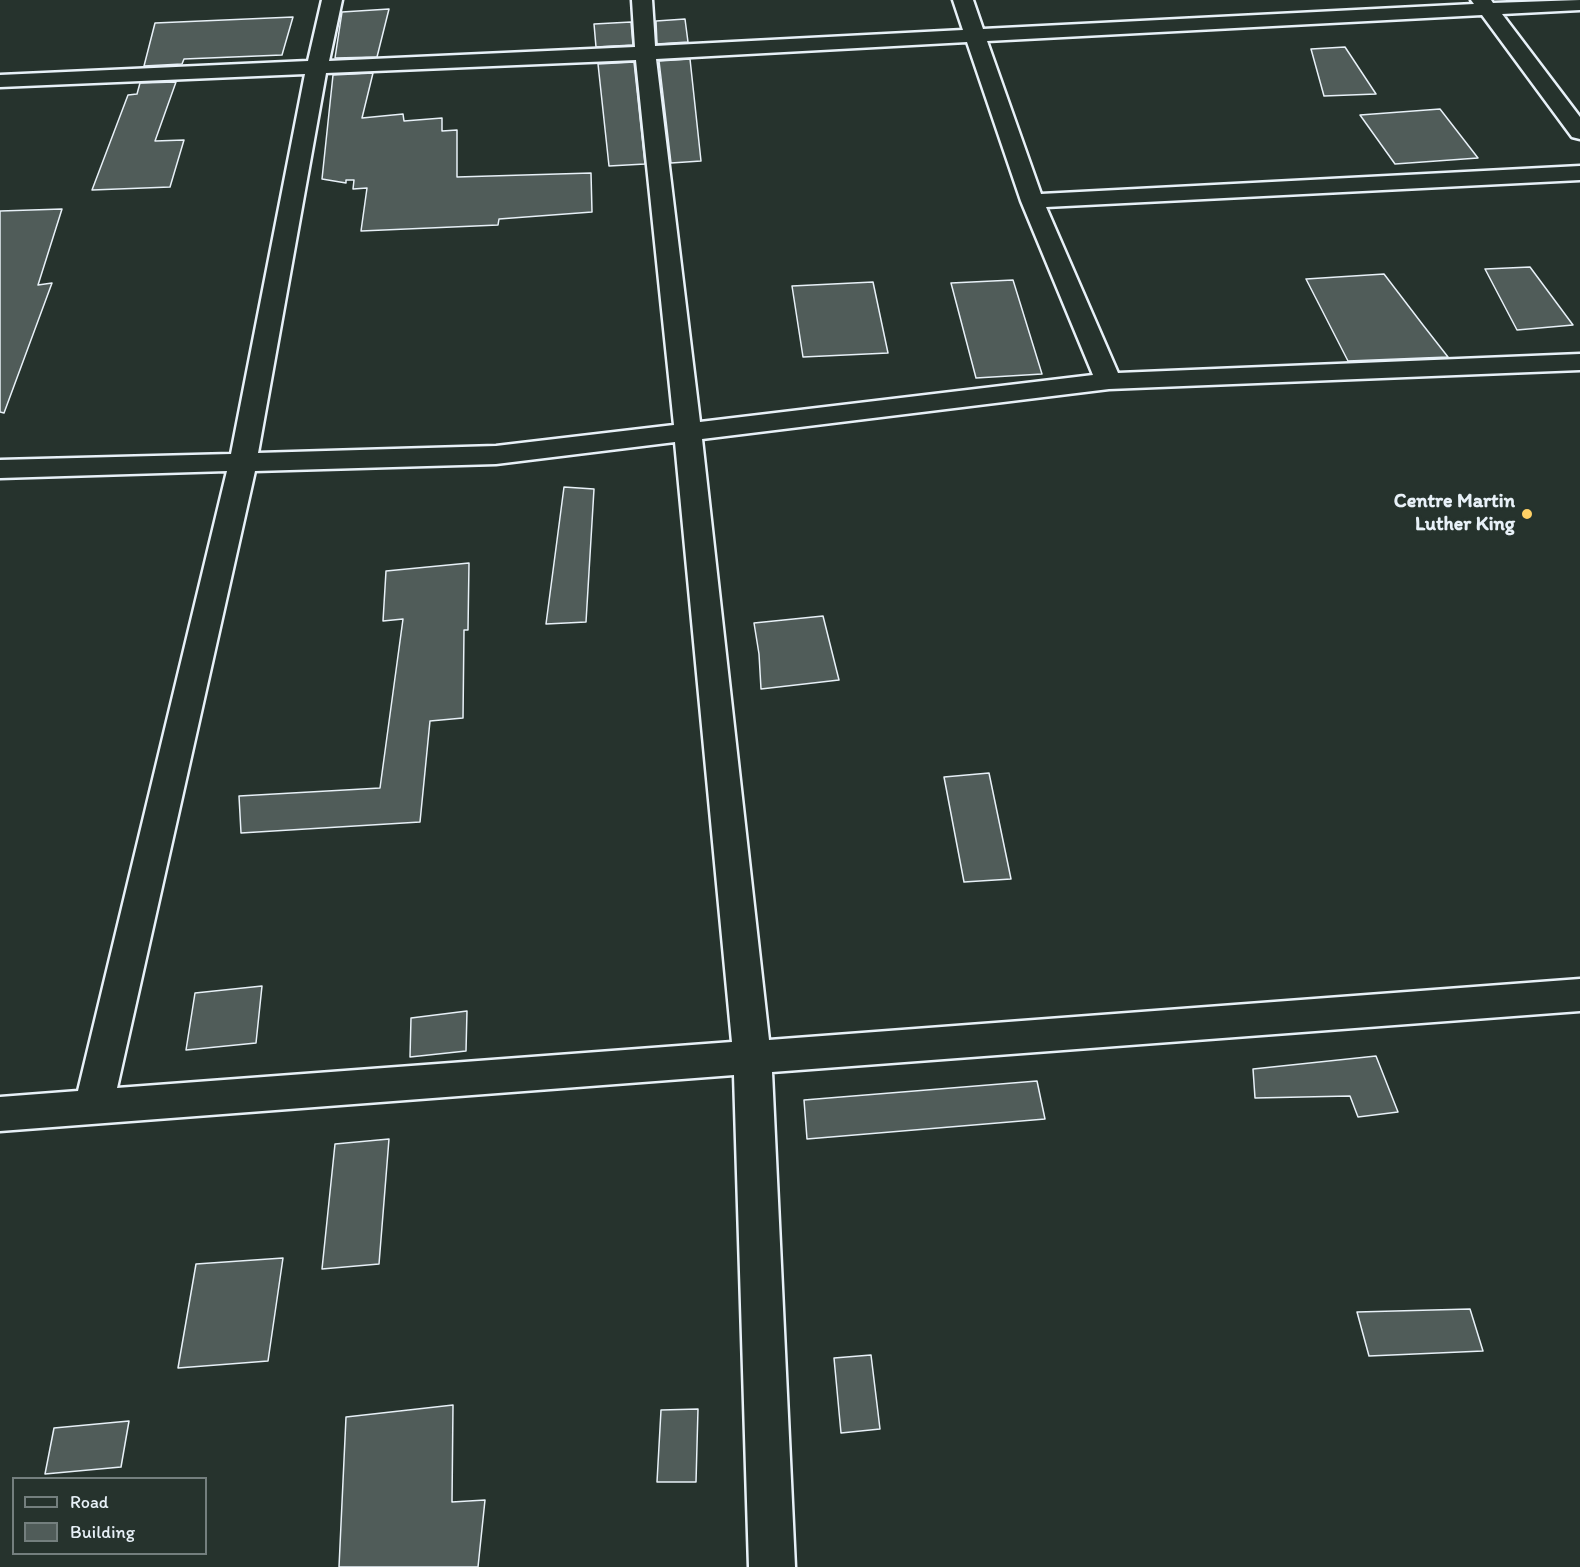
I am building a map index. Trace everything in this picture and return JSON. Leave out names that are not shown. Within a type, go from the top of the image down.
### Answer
[{"type":"street","points":[[93,1107],[243,462],[317,67],[332,0]]},
{"type":"street","points":[[642,0],[645,53],[688,432],[752,1057],[772,1567]]},
{"type":"street","points":[[963,0],[1032,201],[1109,381]]},
{"type":"street","points":[[0,81],[645,53],[1180,25],[1484,4],[1580,4]]},
{"type":"street","points":[[1484,4],[1580,132]]},
{"type":"street","points":[[1168,8],[1180,25]]},
{"type":"street","points":[[1032,201],[1580,174]]},
{"type":"street","points":[[0,469],[496,455],[1109,381],[1580,362]]},
{"type":"street","points":[[0,1113],[1580,995]]},
{"type":"building","points":[[389,9],[377,57],[335,58],[342,12]]},
{"type":"building","points":[[293,17],[282,55],[184,59],[182,64],[144,66],[155,23]]},
{"type":"building","points":[[685,19],[688,42],[657,44],[656,21]]},
{"type":"building","points":[[631,22],[633,45],[596,47],[594,24]]},
{"type":"building","points":[[1345,47],[1376,94],[1324,96],[1311,49]]},
{"type":"building","points":[[690,59],[701,161],[671,163],[659,61]]},
{"type":"building","points":[[634,62],[645,164],[609,166],[598,64]]},
{"type":"building","points":[[373,73],[362,118],[403,114],[404,121],[442,118],[442,131],[457,130],[457,177],[591,173],[592,212],[499,219],[498,225],[361,231],[367,188],[353,189],[354,180],[346,180],[346,183],[322,179],[333,75]]},
{"type":"building","points":[[176,82],[155,141],[184,140],[170,187],[92,190],[128,95],[137,94],[140,83]]},
{"type":"building","points":[[1440,109],[1478,158],[1395,164],[1360,115]]},
{"type":"building","points":[[62,209],[38,285],[52,283],[4,413],[0,412],[0,211]]},
{"type":"building","points":[[1530,267],[1573,325],[1517,330],[1485,269]]},
{"type":"building","points":[[1384,274],[1448,357],[1348,361],[1306,279]]},
{"type":"building","points":[[1013,280],[1042,374],[976,378],[951,283]]},
{"type":"building","points":[[873,282],[888,353],[803,357],[792,286]]},
{"type":"building","points":[[564,487],[594,489],[586,622],[546,624]]},
{"type":"building","points":[[469,563],[468,630],[464,630],[463,718],[430,721],[420,822],[241,833],[239,796],[380,788],[403,619],[383,621],[386,571]]},
{"type":"building","points":[[823,616],[839,680],[761,689],[754,623]]},
{"type":"building","points":[[989,773],[1011,879],[964,882],[944,777]]},
{"type":"building","points":[[262,986],[256,1043],[186,1050],[195,993]]},
{"type":"building","points":[[467,1011],[466,1051],[410,1057],[411,1018]]},
{"type":"building","points":[[1376,1056],[1398,1112],[1358,1117],[1350,1096],[1255,1098],[1253,1069]]},
{"type":"building","points":[[1037,1081],[1045,1119],[807,1139],[804,1100]]},
{"type":"building","points":[[389,1139],[379,1264],[322,1269],[335,1144]]},
{"type":"building","points":[[283,1258],[268,1361],[178,1368],[196,1264]]},
{"type":"building","points":[[1470,1309],[1483,1351],[1369,1356],[1357,1312]]},
{"type":"building","points":[[871,1355],[880,1429],[841,1433],[834,1358]]},
{"type":"building","points":[[453,1405],[452,1502],[485,1500],[478,1567],[339,1567],[346,1417]]},
{"type":"building","points":[[698,1409],[696,1482],[657,1482],[661,1410]]},
{"type":"building","points":[[129,1421],[121,1467],[45,1474],[54,1428]]},
{"type":"place","name":"Centre Martin Luther King","points":[[1527,514]]}]
